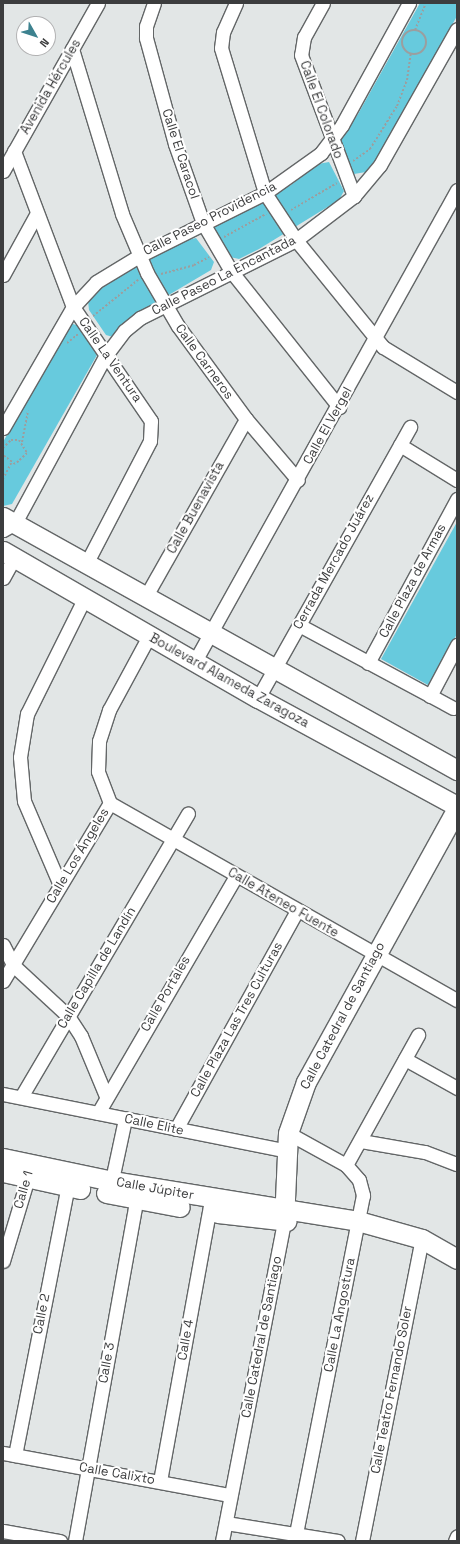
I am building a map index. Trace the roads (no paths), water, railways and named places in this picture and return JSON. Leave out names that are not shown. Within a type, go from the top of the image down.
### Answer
[{"type":"street","name":"Avenida Hércules","points":[[3,171],[98,3]]},
{"type":"street","name":"Calle El Caracol","points":[[154,3],[146,26],[146,38],[175,144],[203,223],[231,271],[339,407]]},
{"type":"street","points":[[236,3],[223,32],[221,48],[266,193],[296,240],[375,339],[392,355],[457,392]]},
{"type":"street","name":"Calle El Colorado","points":[[323,3],[304,37],[301,55],[332,142],[354,196]]},
{"type":"street","name":"Calle Paseo Providencia","points":[[3,428],[73,307],[96,282],[139,256],[266,193],[313,161],[332,142],[409,3]]},
{"type":"street","name":"Calle Paseo La Encantada","points":[[7,523],[106,355],[132,324],[231,271],[296,240],[354,196],[380,165],[457,29]]},
{"type":"street","name":"Calle Carneros","points":[[72,49],[97,137],[139,256],[148,275],[165,306],[246,419],[298,480]]},
{"type":"street","name":"Calle La Ventura","points":[[14,151],[36,215],[73,307],[147,414],[153,430],[150,441],[87,562]]},
{"type":"street","name":"Calle El Vergel","points":[[195,661],[339,407],[457,190]]},
{"type":"street","points":[[3,275],[36,215]]},
{"type":"street","name":"Calle Buenavista","points":[[146,596],[246,419]]},
{"type":"street","name":"Cerrada Mercado Juárez","points":[[258,698],[410,427]]},
{"type":"street","points":[[400,446],[457,480]]},
{"type":"street","name":"Calle Plaza de Armas","points":[[368,663],[457,499]]},
{"type":"street","points":[[7,523],[87,562],[274,670],[457,770]]},
{"type":"street","points":[[3,578],[8,555]]},
{"type":"street","name":"Boulevard Alameda Zaragoza","points":[[8,555],[258,698],[457,807]]},
{"type":"street","points":[[60,885],[24,801],[20,757],[27,714],[84,599]]},
{"type":"street","points":[[299,625],[452,708]]},
{"type":"street","name":"Calle Los Ángeles","points":[[3,981],[110,803],[98,771],[99,741],[109,710],[149,636]]},
{"type":"street","points":[[430,696],[457,645]]},
{"type":"street","name":"Calle Ateneo Fuente","points":[[110,803],[297,911],[457,1000]]},
{"type":"street","name":"Calle Catedral de Santiago","points":[[222,1541],[284,1215],[288,1142],[306,1082],[457,807]]},
{"type":"street","name":"Calle Capilla de Landín","points":[[21,1097],[188,814]]},
{"type":"street","name":"Calle Portales","points":[[98,1113],[106,1096],[236,876]]},
{"type":"street","name":"Calle Plaza Las Tres Culturas","points":[[176,1129],[297,911]]},
{"type":"street","points":[[3,945],[13,965],[68,1016],[81,1036],[106,1096]]},
{"type":"street","points":[[346,1165],[361,1141],[418,1035]]},
{"type":"street","points":[[405,1059],[457,1088]]},
{"type":"street","name":"Calle Elite","points":[[3,1094],[176,1129],[288,1142]]},
{"type":"street","points":[[111,1188],[125,1119]]},
{"type":"street","points":[[361,1141],[426,1152],[457,1164]]},
{"type":"street","name":"Calle La Angostura","points":[[288,1142],[346,1165],[359,1180],[363,1195],[296,1534]]},
{"type":"street","name":"Calle Júpiter","points":[[3,1158],[30,1172]]},
{"type":"street","name":"Calle Júpiter","points":[[3,1172],[30,1172],[210,1205],[284,1215],[308,1215],[358,1221],[422,1239],[457,1259]]},
{"type":"street","name":"Calle 1","points":[[3,1261],[30,1172]]},
{"type":"street","name":"Calle 2","points":[[9,1454],[68,1180]]},
{"type":"street","name":"Calle 3","points":[[75,1541],[138,1192]]},
{"type":"street","name":"Calle 4","points":[[160,1481],[210,1205]]},
{"type":"street","name":"Calle Teatro Fernando Soler","points":[[362,1541],[422,1239]]},
{"type":"street","name":"Calle Calixto","points":[[9,1454],[230,1495]]},
{"type":"street","points":[[226,1523],[338,1541]]},
{"type":"street","points":[[3,1531],[60,1541]]},
{"type":"street","points":[[456,1541],[457,1536]]}]
